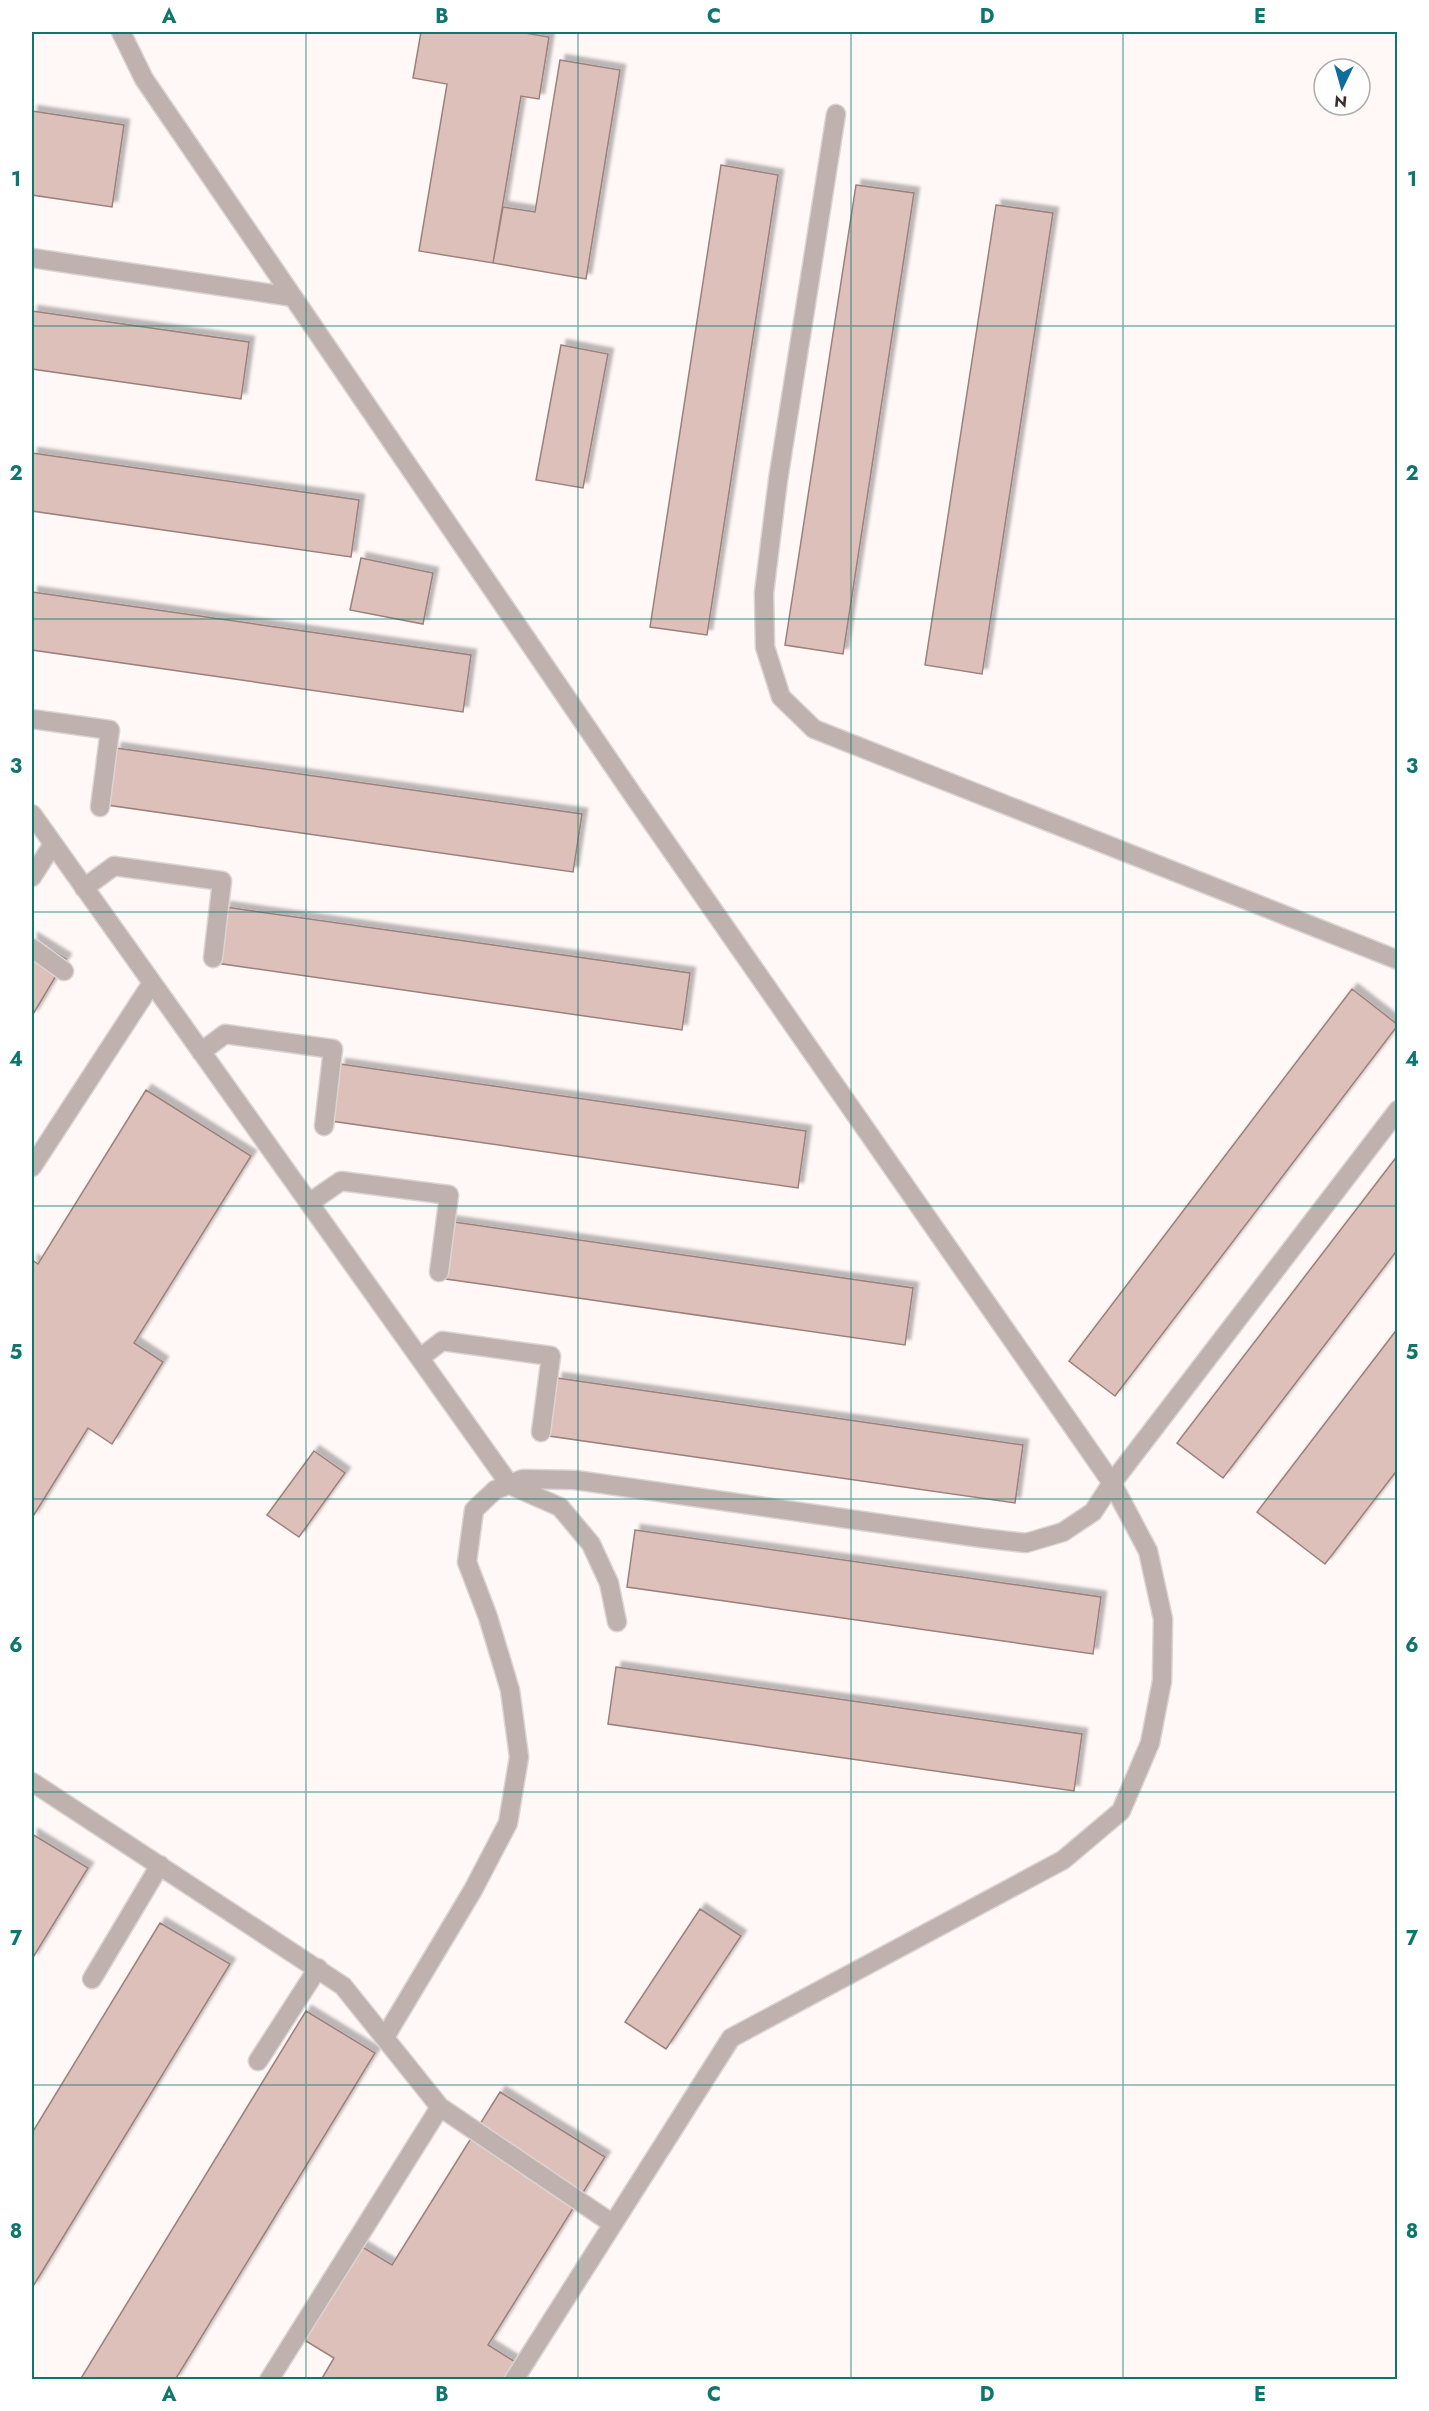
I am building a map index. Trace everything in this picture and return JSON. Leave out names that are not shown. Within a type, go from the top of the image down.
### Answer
[{"type":"lane","points":[[121,32],[144,79],[633,795],[1112,1483],[1148,1551],[1163,1619],[1162,1681],[1150,1743],[1120,1811],[1063,1860],[732,2038],[514,2379]]},
{"type":"lane","points":[[836,114],[778,480],[764,593],[765,647],[781,697],[814,729],[1398,960]]},
{"type":"lane","points":[[32,258],[293,297]]},
{"type":"lane","points":[[32,719],[110,730],[100,807]]},
{"type":"lane","points":[[32,814],[510,1485],[560,1507],[591,1544],[609,1583],[617,1622]]},
{"type":"lane","points":[[32,877],[53,844]]},
{"type":"lane","points":[[84,888],[114,866],[222,881],[213,958]]},
{"type":"lane","points":[[32,948],[64,971]]},
{"type":"lane","points":[[32,1167],[152,983]]},
{"type":"lane","points":[[201,1052],[225,1034],[333,1049],[324,1126]]},
{"type":"lane","points":[[385,2037],[473,1890],[508,1823],[519,1757],[510,1690],[488,1617],[467,1562],[474,1510],[495,1490],[523,1479],[575,1480],[1026,1543],[1063,1532],[1093,1512],[1112,1483],[1398,1110]]},
{"type":"lane","points":[[309,1203],[340,1180],[449,1196],[439,1272]]},
{"type":"lane","points":[[420,1358],[442,1341],[551,1356],[541,1432]]},
{"type":"lane","points":[[32,1782],[343,1986],[440,2108],[613,2224]]},
{"type":"lane","points":[[92,1979],[160,1865]]},
{"type":"lane","points":[[258,2061],[318,1968]]},
{"type":"lane","points":[[269,2379],[440,2108]]},
{"type":"building","points":[[421,32],[519,32],[549,37],[539,99],[521,96],[493,263],[419,251],[447,84],[413,78]]},
{"type":"building","points":[[560,60],[620,70],[586,279],[493,263],[503,207],[535,212]]},
{"type":"building","points":[[32,111],[124,125],[112,207],[32,195]]},
{"type":"building","points":[[721,165],[778,175],[707,635],[650,627]]},
{"type":"building","points":[[856,185],[914,193],[843,654],[785,645]]},
{"type":"building","points":[[996,205],[1053,213],[982,674],[925,665]]},
{"type":"building","points":[[32,311],[249,342],[241,399],[32,369]]},
{"type":"building","points":[[561,345],[608,354],[583,488],[536,480]]},
{"type":"building","points":[[32,453],[359,500],[351,557],[32,511]]},
{"type":"building","points":[[361,558],[433,573],[423,624],[350,610]]},
{"type":"building","points":[[32,592],[471,655],[463,712],[32,650]]},
{"type":"building","points":[[116,748],[582,814],[573,872],[107,805]]},
{"type":"building","points":[[225,907],[690,973],[682,1030],[216,963]]},
{"type":"building","points":[[32,938],[66,959],[32,1016]]},
{"type":"building","points":[[1352,989],[1398,1025],[1115,1396],[1069,1361]]},
{"type":"building","points":[[340,1064],[806,1131],[798,1188],[331,1121]]},
{"type":"building","points":[[146,1090],[251,1156],[134,1343],[163,1362],[112,1444],[88,1428],[32,1518],[32,1260],[38,1264]]},
{"type":"building","points":[[1398,1155],[1398,1249],[1223,1478],[1177,1443]]},
{"type":"building","points":[[447,1221],[913,1288],[905,1345],[439,1278]]},
{"type":"building","points":[[1398,1328],[1398,1469],[1325,1564],[1257,1512]]},
{"type":"building","points":[[557,1378],[1023,1445],[1015,1503],[549,1436]]},
{"type":"building","points":[[314,1451],[345,1473],[299,1537],[267,1515]]},
{"type":"building","points":[[635,1530],[1101,1597],[1093,1654],[627,1587]]},
{"type":"building","points":[[616,1667],[1082,1734],[1074,1791],[608,1724]]},
{"type":"building","points":[[32,1834],[88,1868],[32,1959]]},
{"type":"building","points":[[700,1909],[741,1936],[666,2049],[625,2022]]},
{"type":"building","points":[[160,1923],[230,1964],[32,2288],[32,2133]]},
{"type":"building","points":[[306,2011],[375,2053],[175,2380],[80,2380]]},
{"type":"building","points":[[500,2092],[605,2157],[488,2345],[517,2363],[507,2380],[321,2380],[334,2358],[301,2338],[359,2245],[392,2265]]}]
